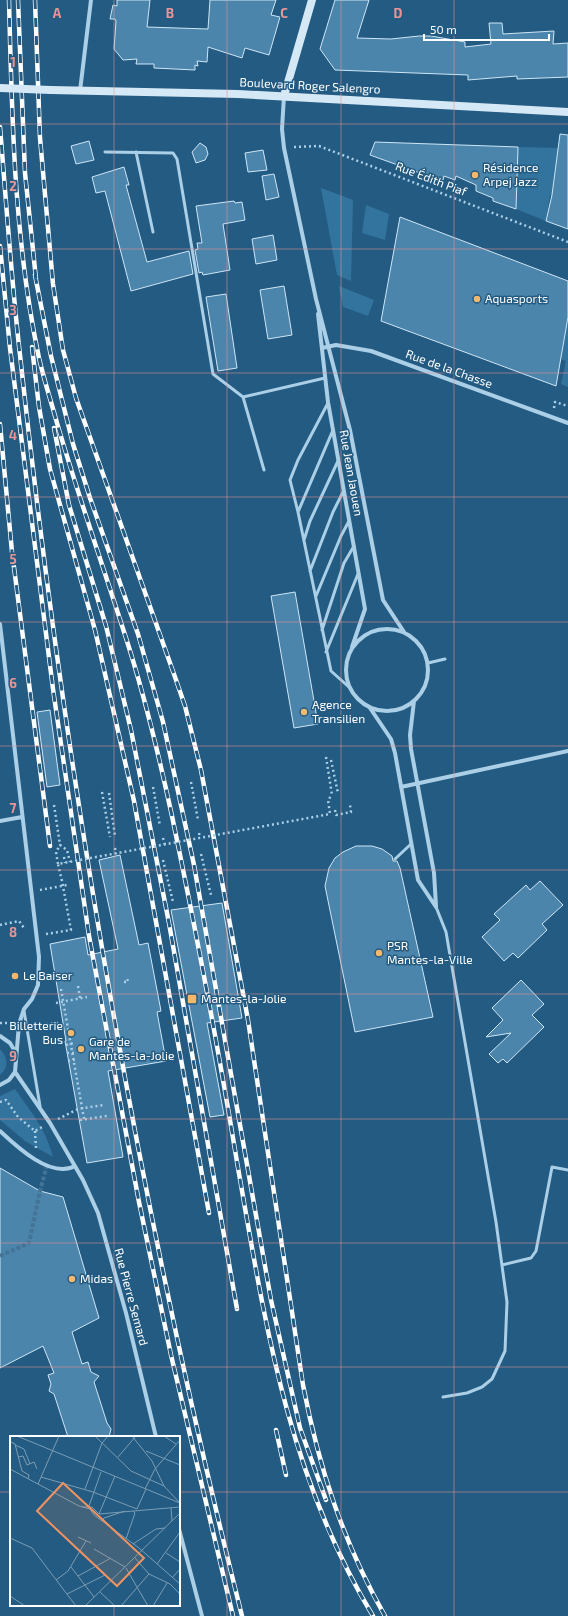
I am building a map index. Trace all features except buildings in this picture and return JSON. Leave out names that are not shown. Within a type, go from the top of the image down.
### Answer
[{"type":"main road","points":[[284,96],[312,0]]},
{"type":"main road","name":"Boulevard Roger Salengro","points":[[0,88],[284,96],[568,112]]},
{"type":"street","points":[[80,91],[91,0]]},
{"type":"street","name":"Rue Jean Jaouen","points":[[284,96],[282,129],[284,148],[316,299],[350,430],[383,600],[404,632]]},
{"type":"street","name":"Rue Jean Jaouen","points":[[316,299],[328,402],[364,598],[365,609],[352,647]]},
{"type":"street","name":"Rue de la Chasse","points":[[322,348],[329,345],[336,345],[371,351],[568,423]]},
{"type":"street","points":[[0,624],[40,957],[38,985],[32,999],[24,1009],[17,1032],[14,1072],[9,1080],[0,1085]]},
{"type":"street","points":[[388,628],[404,632],[413,638],[424,650],[428,663],[428,677],[423,690],[414,701],[393,711],[381,711],[369,707],[358,699],[350,688],[346,675],[346,661],[352,647],[372,631],[388,628]]},
{"type":"street","points":[[414,701],[410,735],[417,783],[434,873],[436,907]]},
{"type":"street","points":[[369,707],[390,739],[401,787],[418,880],[436,907]]},
{"type":"street","points":[[401,787],[568,751]]},
{"type":"street","points":[[0,821],[22,817]]},
{"type":"street","points":[[0,1036],[10,1043],[16,1053]]},
{"type":"street","name":"Rue Pierre Semard","points":[[14,1072],[40,1106],[75,1166],[98,1213],[126,1313],[156,1436]]},
{"type":"street","points":[[0,1132],[32,1158],[42,1163],[65,1170],[75,1166]]},
{"type":"street","points":[[180,1533],[202,1616]]},
{"type":"lane","points":[[105,152],[172,153],[177,159],[213,374],[243,397],[264,470]]},
{"type":"lane","points":[[136,152],[153,232]]},
{"type":"lane","points":[[243,397],[325,378]]},
{"type":"lane","points":[[328,402],[298,460],[290,480],[304,540],[321,631],[331,671],[350,688]]},
{"type":"lane","points":[[298,512],[333,429]]},
{"type":"lane","points":[[304,540],[310,521],[338,461]]},
{"type":"lane","points":[[310,572],[333,512],[344,490]]},
{"type":"lane","points":[[315,598],[341,536],[350,520]]},
{"type":"lane","points":[[321,631],[344,563],[355,544]]},
{"type":"lane","points":[[326,653],[360,570]]},
{"type":"lane","points":[[428,663],[445,659]]},
{"type":"lane","points":[[395,859],[411,844]]},
{"type":"lane","points":[[436,907],[446,932],[496,1222],[506,1302],[505,1351],[492,1379],[482,1387],[468,1392],[442,1397]]},
{"type":"lane","points":[[24,1009],[40,1106]]},
{"type":"lane","points":[[502,1264],[531,1258],[536,1252],[552,1167],[568,1170]]},
{"type":"path","name":"Rue Édith Piaf","points":[[284,148],[319,146],[568,242]]},
{"type":"path","points":[[326,757],[332,795],[328,800],[330,814]]},
{"type":"path","points":[[331,760],[338,793]]},
{"type":"path","points":[[191,782],[198,820]]},
{"type":"path","points":[[153,787],[160,826]]},
{"type":"path","points":[[102,792],[110,837]]},
{"type":"path","points":[[109,794],[115,836]]},
{"type":"path","points":[[46,934],[71,930],[56,852],[60,845],[54,805]]},
{"type":"path","points":[[58,864],[116,854],[200,838],[330,814],[336,813],[335,810],[336,815],[351,812],[350,805]]},
{"type":"path","points":[[199,833],[200,838]]},
{"type":"path","points":[[164,838],[165,845]]},
{"type":"path","points":[[60,845],[68,850],[70,862]]},
{"type":"path","points":[[115,848],[116,854]]},
{"type":"path","points":[[201,854],[211,895]]},
{"type":"path","points":[[64,857],[65,863]]},
{"type":"path","points":[[163,860],[172,902]]},
{"type":"path","points":[[52,888],[67,885]]},
{"type":"path","points":[[0,925],[18,921],[27,930]]},
{"type":"path","points":[[124,982],[128,982],[127,978]]},
{"type":"path","points":[[78,986],[80,998]]},
{"type":"path","points":[[61,989],[74,1053],[84,1119]]},
{"type":"path","points":[[56,1003],[86,997]]},
{"type":"path","points":[[0,1023],[10,1024]]},
{"type":"path","points":[[34,1025],[59,1023]]},
{"type":"path","points":[[66,1045],[72,1043]]},
{"type":"path","points":[[67,1053],[74,1053]]},
{"type":"path","points":[[68,1061],[75,1059]]},
{"type":"path","points":[[0,1102],[6,1100],[18,1117],[35,1131],[36,1148]]},
{"type":"path","points":[[57,1119],[78,1109],[104,1105]]},
{"type":"path","points":[[80,1120],[107,1116]]},
{"type":"path","points":[[35,1131],[42,1127]]},
{"type":"shaded area","points":[[518,147],[558,148],[553,183],[557,182],[554,196],[550,195],[546,221],[516,209]]},
{"type":"shaded area","points":[[321,188],[353,200],[351,281],[337,275]]},
{"type":"shaded area","points":[[366,205],[389,214],[385,240],[362,233]]},
{"type":"shaded area","points":[[339,286],[374,300],[368,316],[343,307]]},
{"type":"shaded area","points":[[568,317],[568,387],[561,384],[566,361],[560,359]]},
{"type":"shaded area","points":[[0,1049],[5,1055],[6,1066],[0,1075]]},
{"type":"shaded area","points":[[15,1089],[42,1129],[50,1146],[53,1157],[25,1141],[0,1120],[0,1096]]},
{"type":"tunnel","points":[[0,1256],[29,1243],[47,1165]]},
{"type":"railway","points":[[9,0],[11,90],[19,225],[24,269],[39,358],[73,477],[133,660],[162,771],[181,859],[206,989],[258,1280],[283,1396],[319,1508],[344,1562],[373,1616]]},
{"type":"railway","points":[[18,0],[25,173],[36,279]]},
{"type":"railway","points":[[35,0],[40,138],[53,284],[63,350],[76,398],[185,706],[201,770],[248,1020],[303,1385],[309,1416],[334,1504],[357,1560],[385,1616]]},
{"type":"railway","points":[[0,127],[16,319],[37,506],[58,666],[82,826],[108,985],[137,1144],[169,1302],[204,1459],[242,1616]]},
{"type":"railway","points":[[0,246],[10,348],[53,689],[89,936],[139,1202],[171,1355],[233,1616]]},
{"type":"railway","points":[[35,275],[51,356],[73,444],[90,498],[138,634],[163,722],[194,865],[271,1300],[300,1428],[326,1500]]},
{"type":"railway","points":[[32,347],[39,407],[50,469],[95,630],[134,801],[209,1213]]},
{"type":"railway","points":[[0,424],[12,552],[50,846]]},
{"type":"railway","points":[[54,428],[69,505],[106,626],[131,730],[169,923],[237,1309]]},
{"type":"railway","points":[[276,1430],[286,1475]]},
{"type":"place","name":"Résidence Arpej Jazz","points":[[475,175]]},
{"type":"place","name":"Aquasports","points":[[477,299]]},
{"type":"place","name":"Agence Transilien","points":[[304,712]]},
{"type":"place","name":"PSR Mantes-la-Ville","points":[[379,953]]},
{"type":"place","name":"Le Baiser","points":[[15,976]]},
{"type":"place","name":"Mantes-la-Jolie","points":[[192,999]]},
{"type":"place","name":"Billetterie Bus","points":[[71,1033]]},
{"type":"place","name":"Gare de Mantes-la-Jolie","points":[[81,1049]]},
{"type":"place","name":"Midas","points":[[72,1279]]}]
